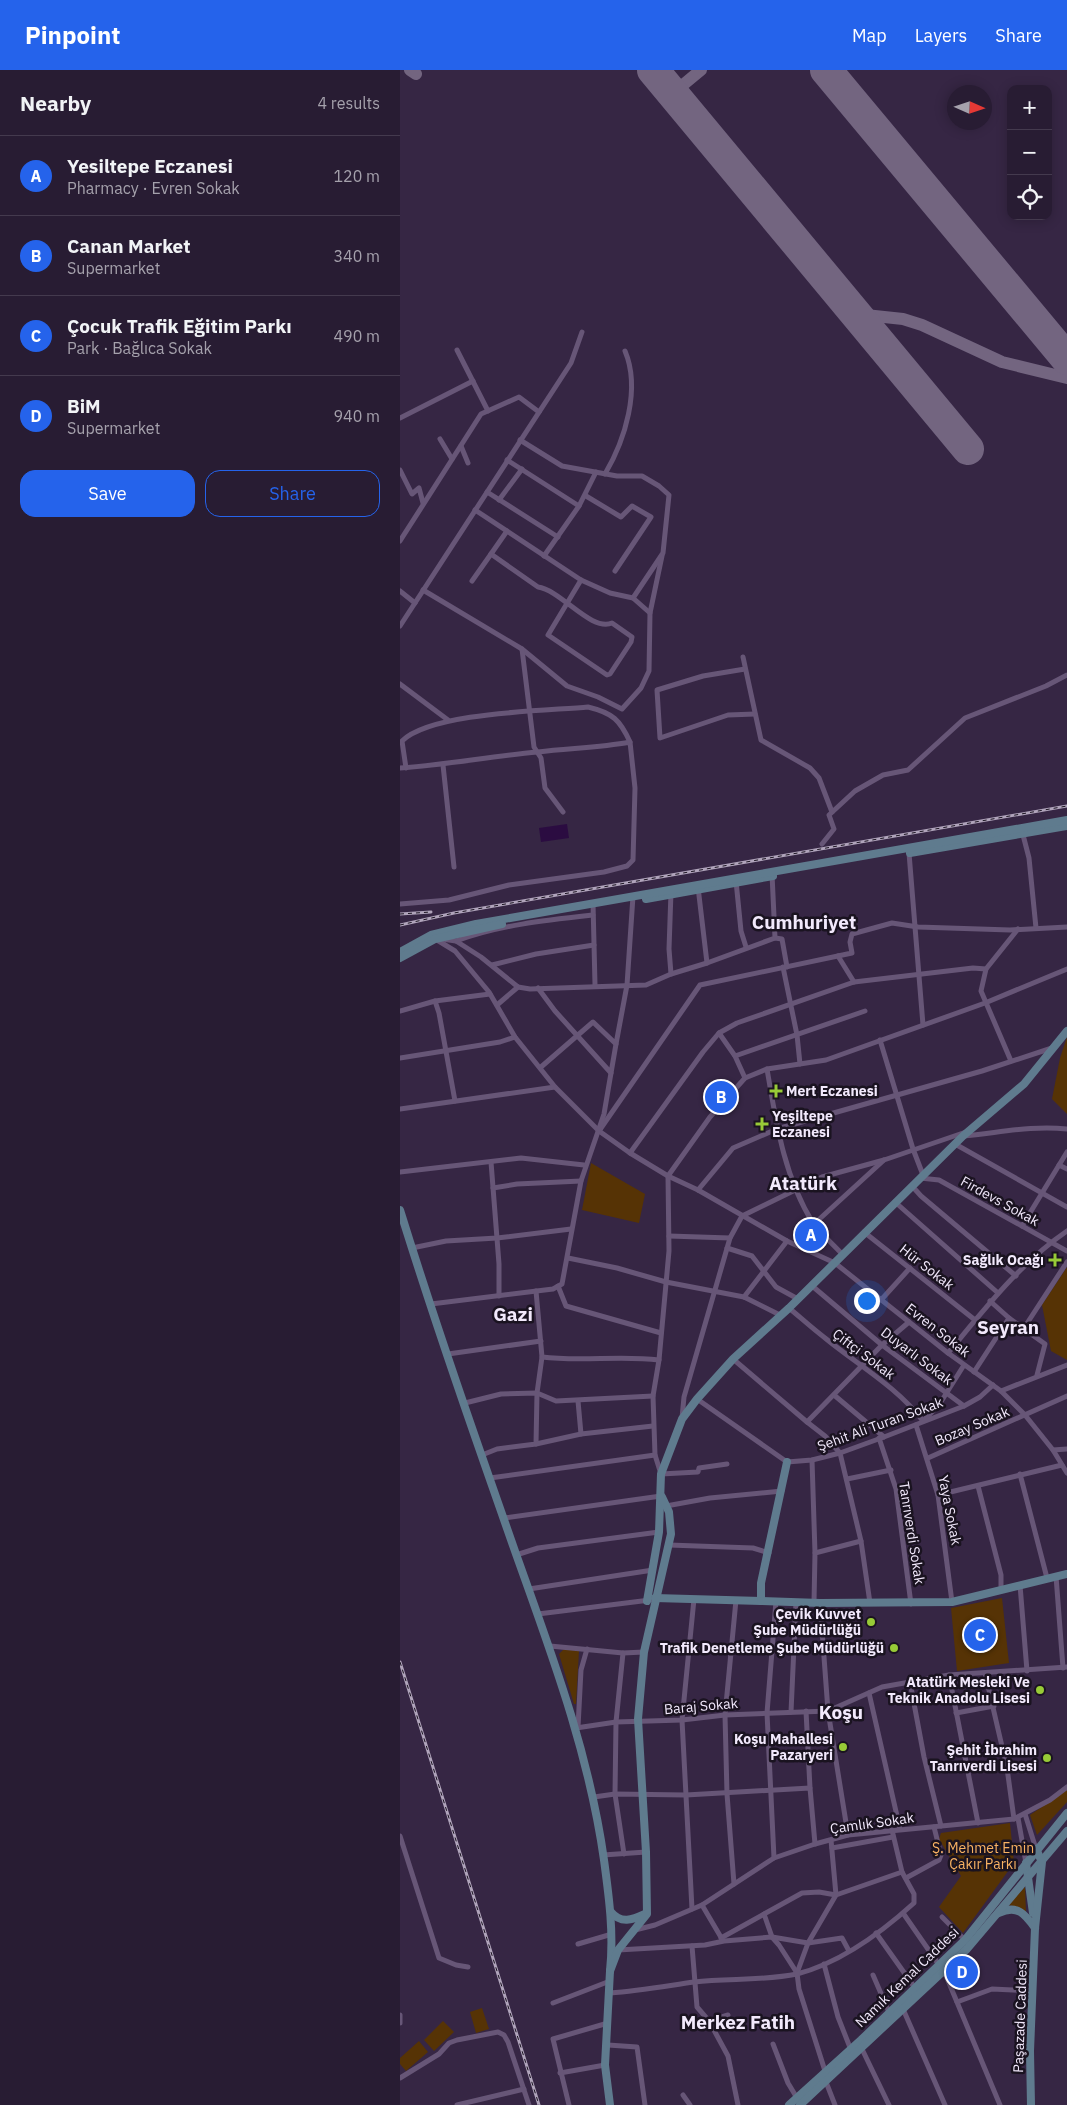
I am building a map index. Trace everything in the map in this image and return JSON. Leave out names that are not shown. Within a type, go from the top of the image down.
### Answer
[{"type":"street","points":[[400,626],[571,363],[582,332]]},
{"type":"street","points":[[458,350],[488,411]]},
{"type":"street","points":[[605,474],[616,454],[632,394],[631,366],[625,351]]},
{"type":"street","points":[[400,418],[473,381]]},
{"type":"street","points":[[400,541],[481,414],[519,397],[538,412]]},
{"type":"street","points":[[440,439],[452,459]]},
{"type":"street","points":[[423,590],[522,649],[568,686],[598,697],[622,709],[640,688],[649,671],[650,613],[663,553],[669,496],[642,476],[605,474],[562,466],[520,440]]},
{"type":"street","points":[[461,446],[468,462]]},
{"type":"street","points":[[507,460],[580,506]]},
{"type":"street","points":[[499,500],[522,469]]},
{"type":"street","points":[[400,470],[412,494],[419,488],[423,504]]},
{"type":"street","points":[[544,556],[580,506],[596,472]]},
{"type":"street","points":[[487,492],[558,537]]},
{"type":"street","points":[[586,496],[621,517],[632,506],[651,517],[615,571]]},
{"type":"street","points":[[475,510],[581,580],[610,593],[633,598],[650,613]]},
{"type":"street","points":[[472,581],[507,532]]},
{"type":"street","points":[[633,598],[663,553]]},
{"type":"street","points":[[491,554],[538,587],[544,588],[568,603],[598,624],[605,626],[612,623],[632,637],[632,642],[610,674],[607,675],[548,636],[568,603],[581,580]]},
{"type":"street","points":[[400,591],[414,603]]},
{"type":"street","points":[[522,649],[534,747],[538,752],[545,788],[563,812]]},
{"type":"street","points":[[743,658],[761,740],[810,768],[819,778],[832,812]]},
{"type":"street","points":[[745,669],[703,676],[657,690],[660,738],[728,715],[755,714]]},
{"type":"street","points":[[822,844],[834,829],[829,815],[856,790],[883,775],[908,770],[965,718],[1046,686],[1067,675]]},
{"type":"street","points":[[400,684],[448,720]]},
{"type":"street","points":[[400,904],[450,900],[509,885],[604,872],[627,866],[634,860],[635,788],[630,742],[621,722],[597,709],[588,707],[448,720],[411,732],[402,741],[406,768]]},
{"type":"street","points":[[400,768],[443,766],[538,752],[594,748],[630,742]]},
{"type":"street","points":[[443,766],[454,866]]},
{"type":"street","points":[[772,874],[909,853],[1022,831],[1067,818]]},
{"type":"street","points":[[456,941],[470,936],[633,899],[1022,831],[1067,827]]},
{"type":"street","points":[[1022,831],[1029,858],[1036,928]]},
{"type":"street","points":[[909,853],[923,1025]]},
{"type":"street","points":[[772,874],[775,938]]},
{"type":"street","points":[[736,880],[741,931],[746,947]]},
{"type":"street","points":[[698,887],[707,964]]},
{"type":"street","points":[[671,892],[669,949],[671,974]]},
{"type":"street","points":[[430,1304],[536,1291],[562,1284],[584,1166],[599,1131],[606,1106],[627,985],[633,899]]},
{"type":"street","points":[[400,952],[436,938],[476,929],[593,909]]},
{"type":"street","points":[[593,909],[595,985]]},
{"type":"street","points":[[599,1131],[700,985],[852,952],[850,942],[852,934],[892,923],[1012,932],[1019,929],[1067,927]]},
{"type":"street","points":[[1011,1061],[981,991],[986,969],[1012,932]]},
{"type":"street","points":[[400,958],[436,938],[456,941],[492,965],[518,987],[646,985],[671,974],[707,964],[746,947],[775,938],[782,939],[790,1006],[797,1035],[800,1064]]},
{"type":"street","name":"Evren Sokak","points":[[436,938],[455,951],[490,994],[505,1023],[515,1037],[541,1067],[555,1087],[599,1131],[630,1154],[668,1176],[698,1190],[742,1216],[834,1263],[948,1353],[1001,1391],[1053,1450],[1067,1473]]},
{"type":"street","points":[[492,965],[536,954],[594,945]]},
{"type":"street","points":[[838,956],[854,982]]},
{"type":"street","points":[[630,1154],[702,1052],[719,1033],[737,1022],[790,1006],[854,982],[974,968],[986,969]]},
{"type":"street","points":[[610,1971],[618,1950],[647,1914],[646,1852],[638,1722],[653,1570],[659,1532],[661,1496],[661,1474],[655,1455],[653,1396],[659,1360],[666,1282],[669,1236],[668,1176],[710,1117],[745,1078],[767,1069],[826,1060],[985,1003],[1067,969]]},
{"type":"street","points":[[497,1005],[518,987]]},
{"type":"street","points":[[538,988],[611,1073]]},
{"type":"street","points":[[400,1011],[434,1001],[490,994]]},
{"type":"street","points":[[434,1001],[439,1013],[455,1101]]},
{"type":"street","points":[[735,1056],[865,1011]]},
{"type":"street","points":[[541,1067],[594,1022],[616,1044]]},
{"type":"street","points":[[682,1419],[697,1399],[733,1359],[789,1308],[955,1144],[1024,1084],[1067,1031]]},
{"type":"street","points":[[719,1033],[735,1056],[745,1078]]},
{"type":"street","points":[[400,1058],[500,1042],[515,1037]]},
{"type":"street","points":[[880,1040],[922,1176]]},
{"type":"street","points":[[698,1190],[733,1148],[777,1129],[1054,1047]]},
{"type":"street","points":[[767,1069],[777,1129],[795,1189],[814,1224],[842,1254]]},
{"type":"street","points":[[400,1109],[555,1087]]},
{"type":"street","points":[[661,1474],[682,1419],[684,1397],[730,1238],[742,1216],[822,1176],[884,1160],[913,1149],[966,1134],[1004,1132],[1029,1127],[1067,1129]]},
{"type":"street","points":[[955,1144],[1067,1207]]},
{"type":"street","points":[[1022,1226],[1067,1152]]},
{"type":"street","points":[[400,1172],[536,1158],[584,1166]]},
{"type":"street","points":[[797,1244],[814,1224],[884,1160]]},
{"type":"street","points":[[491,1162],[499,1296]]},
{"type":"street","points":[[1059,1165],[1067,1169]]},
{"type":"street","name":"Firdevs Sokak","points":[[922,1176],[939,1180],[1067,1251]]},
{"type":"street","points":[[494,1188],[517,1184],[581,1181]]},
{"type":"street","points":[[912,1186],[921,1196],[1016,1276]]},
{"type":"street","points":[[895,1202],[998,1293]]},
{"type":"street","points":[[400,1210],[464,1403],[550,1646],[577,1728],[594,1797],[612,1932],[608,2046],[605,2065],[610,2105]]},
{"type":"street","points":[[412,1248],[446,1241],[497,1238],[571,1229]]},
{"type":"street","points":[[948,1353],[990,1301],[1051,1242],[1067,1231]]},
{"type":"street","name":"Hür Sokak","points":[[864,1232],[976,1320]]},
{"type":"street","points":[[669,1236],[730,1238]]},
{"type":"street","points":[[744,1297],[787,1240]]},
{"type":"street","points":[[727,1248],[752,1256],[776,1287],[798,1299]]},
{"type":"street","points":[[568,1258],[617,1268],[666,1282],[744,1297],[780,1315]]},
{"type":"street","points":[[1024,1328],[1067,1262]]},
{"type":"street","points":[[881,1300],[910,1268]]},
{"type":"street","name":"Duyarlı Sokak","points":[[811,1285],[882,1345],[964,1406]]},
{"type":"street","points":[[558,1286],[566,1306],[661,1333]]},
{"type":"street","points":[[536,1291],[542,1357],[537,1393],[536,1444]]},
{"type":"street","points":[[990,1301],[1009,1318],[1045,1344],[1037,1376]]},
{"type":"street","name":"Çiftçi Sokak","points":[[789,1308],[914,1409],[923,1421]]},
{"type":"street","points":[[974,1372],[1009,1318]]},
{"type":"street","points":[[807,1422],[882,1345],[908,1322]]},
{"type":"street","points":[[448,1354],[541,1341]]},
{"type":"street","points":[[542,1357],[580,1361],[640,1358],[659,1360]]},
{"type":"street","points":[[733,1359],[825,1436],[840,1453],[861,1541],[870,1603]]},
{"type":"street","points":[[923,1421],[931,1415],[964,1365]]},
{"type":"street","points":[[1001,1391],[1067,1365]]},
{"type":"street","name":"Şehit Ali Turan Sokak","points":[[787,1462],[812,1460],[840,1453],[882,1438],[964,1406],[980,1398],[993,1385]]},
{"type":"street","points":[[464,1403],[501,1394],[537,1393],[556,1401],[653,1396]]},
{"type":"street","points":[[834,1395],[882,1438]]},
{"type":"street","name":"Bozay Sokak","points":[[928,1458],[964,1440],[1025,1416],[1067,1396]]},
{"type":"street","points":[[697,1399],[787,1462],[769,1553],[761,1583],[761,1601]]},
{"type":"street","points":[[578,1401],[581,1434]]},
{"type":"street","name":"Yaya Sokak","points":[[916,1425],[928,1458],[938,1495],[952,1602]]},
{"type":"street","points":[[482,1455],[497,1449],[536,1444],[581,1434],[653,1426]]},
{"type":"street","name":"Tanrıverdi Sokak","points":[[882,1438],[896,1489],[911,1604]]},
{"type":"street","points":[[1053,1450],[1067,1450]]},
{"type":"street","points":[[490,1478],[655,1455]]},
{"type":"street","points":[[812,1460],[817,1602],[828,1711],[848,1835]]},
{"type":"street","points":[[661,1474],[698,1472],[698,1468],[727,1464]]},
{"type":"street","points":[[938,1495],[1062,1465]]},
{"type":"street","points":[[847,1479],[890,1470]]},
{"type":"street","points":[[1020,1474],[1047,1578]]},
{"type":"street","points":[[978,1486],[1001,1575],[1001,1589]]},
{"type":"street","points":[[666,1506],[710,1498],[782,1491]]},
{"type":"street","points":[[651,1599],[669,1545],[669,1512],[661,1496]]},
{"type":"street","points":[[504,1518],[661,1496]]},
{"type":"street","points":[[516,1554],[538,1548],[659,1532]]},
{"type":"street","points":[[815,1553],[861,1541]]},
{"type":"street","points":[[669,1545],[753,1548],[769,1553]]},
{"type":"street","points":[[529,1589],[653,1570]]},
{"type":"street","points":[[538,1614],[651,1599],[911,1604],[952,1602],[1067,1574]]},
{"type":"street","points":[[828,1711],[882,1687],[949,1676],[1065,1668],[1056,1576]]},
{"type":"street","points":[[1020,1584],[1026,1639],[1027,1671]]},
{"type":"street","points":[[692,1909],[682,1720],[694,1599]]},
{"type":"street","points":[[734,1884],[727,1794],[725,1715],[736,1600]]},
{"type":"street","points":[[774,1858],[767,1713],[776,1601]]},
{"type":"street","points":[[791,1712],[796,1602]]},
{"type":"street","points":[[550,1646],[623,1653],[644,1652]]},
{"type":"street","points":[[577,1728],[581,1670],[587,1649]]},
{"type":"street","points":[[623,1653],[616,1722],[615,1794],[624,1854]]},
{"type":"street","points":[[985,1673],[994,1706],[1016,1819],[1028,1860]]},
{"type":"street","points":[[949,1676],[978,1823]]},
{"type":"street","points":[[910,1682],[924,1757],[941,1826]]},
{"type":"street","points":[[869,1693],[900,1829]]},
{"type":"street","points":[[956,1713],[994,1706]]},
{"type":"street","name":"Baraj Sokak","points":[[577,1728],[616,1722],[828,1711]]},
{"type":"street","points":[[806,1712],[815,1844]]},
{"type":"street","name":"Çamlık Sokak","points":[[631,1933],[702,1905],[774,1858],[815,1844],[848,1835],[1016,1819],[1067,1787]]},
{"type":"street","points":[[594,1797],[615,1794],[727,1794],[810,1788]]},
{"type":"street","name":"Namık Kemal Caddesi","points":[[789,2105],[798,2102],[826,2082],[903,2009],[942,1968],[1036,1849],[1067,1813]]},
{"type":"street","points":[[1024,1814],[1040,1865]]},
{"type":"street","points":[[722,1940],[802,1893],[819,1892],[836,1895],[904,1875],[939,1860],[941,1855],[934,1827]]},
{"type":"street","points":[[610,1993],[646,1991],[694,1982],[798,1974],[824,1964],[849,1951],[876,1933],[914,1903],[915,1899],[904,1875],[892,1830]]},
{"type":"street","name":"Namık Kemal Caddesi","points":[[798,2102],[825,2071],[850,2050],[915,1988],[976,1940],[1067,1831]]},
{"type":"street","points":[[400,1836],[439,1958],[456,1965],[468,1967]]},
{"type":"street","points":[[832,1848],[893,1837]]},
{"type":"street","points":[[825,2071],[799,1989],[798,1974],[808,1943],[836,1895],[831,1840]]},
{"type":"street","points":[[603,1856],[646,1852]]},
{"type":"street","name":"Paşazade Caddesi","points":[[1028,1860],[1035,1928]]},
{"type":"street","name":"Paşazade Caddesi","points":[[1031,2105],[1030,2051],[1035,1928],[1040,1865]]},
{"type":"street","points":[[702,1905],[722,1940]]},
{"type":"street","points":[[995,1915],[1013,1908],[1024,1913],[1035,1928]]},
{"type":"street","points":[[610,1910],[617,1919],[625,1920],[647,1914]]},
{"type":"street","points":[[903,1913],[942,1968],[1000,2105]]},
{"type":"street","points":[[764,1914],[772,1938],[779,1945],[798,1974]]},
{"type":"street","points":[[942,1917],[965,1940]]},
{"type":"street","points":[[578,1944],[612,1932],[619,1935],[631,1933]]},
{"type":"street","points":[[876,1933],[915,1988]]},
{"type":"street","points":[[618,1950],[692,1946],[722,1940],[772,1938],[808,1943],[842,1938],[849,1951]]},
{"type":"street","points":[[692,1946],[697,2006],[709,2021],[728,2056],[738,2105]]},
{"type":"street","points":[[824,1964],[838,2017],[850,2050]]},
{"type":"street","points":[[873,1975],[889,2012]]},
{"type":"street","points":[[553,2003],[610,1981]]},
{"type":"street","points":[[957,2002],[992,1989],[1033,1990]]},
{"type":"street","points":[[903,2009],[945,2105]]},
{"type":"street","points":[[400,2015],[400,2023]]},
{"type":"street","points":[[709,2021],[728,2015]]},
{"type":"street","points":[[569,2105],[553,2039],[609,2023]]},
{"type":"street","points":[[400,2078],[439,2054],[449,2043],[498,2032],[504,2035],[508,2042],[529,2105]]},
{"type":"street","points":[[773,2044],[788,2083],[798,2102]]},
{"type":"street","points":[[608,2046],[637,2047],[645,2105]]},
{"type":"street","points":[[861,2047],[889,2105]]},
{"type":"street","points":[[560,2073],[605,2065]]},
{"type":"street","points":[[826,2082],[835,2105]]},
{"type":"street","points":[[457,2105],[524,2089]]},
{"type":"street","points":[[683,2095],[690,2105]]},
{"type":"street","points":[[488,2098],[489,2105]]},
{"type":"green space","points":[[1067,1037],[1067,1114],[1052,1099],[1060,1058]]},
{"type":"green space","points":[[591,1163],[645,1194],[639,1223],[582,1210]]},
{"type":"green space","points":[[1067,1267],[1067,1360],[1051,1351],[1042,1305]]},
{"type":"green space","points":[[1002,1598],[1009,1663],[957,1671],[951,1608]]},
{"type":"green space","points":[[564,1649],[579,1651],[576,1704],[574,1704],[559,1654]]},
{"type":"green space","points":[[1067,1790],[1067,1802],[1037,1835],[1030,1815]]},
{"type":"green space","name":"Ş. Mehmet Emin Çakır Parkı","points":[[1010,1823],[1014,1863],[963,1933],[939,1907],[961,1876],[939,1839],[941,1833]]},
{"type":"green space","points":[[1025,1887],[1026,1912],[1008,1905]]},
{"type":"green space","points":[[482,2008],[489,2029],[476,2033],[470,2012]]},
{"type":"green space","points":[[443,2021],[454,2032],[434,2051],[424,2040]]},
{"type":"green space","points":[[419,2041],[428,2052],[406,2071],[400,2064],[400,2058]]},
{"type":"shaded area","points":[[567,824],[569,838],[541,842],[539,828]]},
{"type":"taxiway","points":[[410,70],[416,74]]},
{"type":"taxiway","points":[[672,94],[701,70]]},
{"type":"taxiway","points":[[856,314],[903,319],[922,325],[1002,362],[1067,378]]},
{"type":"runway","points":[[653,70],[968,449]]},
{"type":"runway","points":[[826,70],[1067,359]]},
{"type":"railway","points":[[400,925],[454,913],[1067,806]]},
{"type":"railway","points":[[400,914],[431,912]]},
{"type":"railway","points":[[400,1662],[539,2105]]},
{"type":"place","name":"Mert Eczanesi","points":[[776,1091]]},
{"type":"place","name":"Canan Market","points":[[721,1097]]},
{"type":"place","name":"Yeşiltepe Eczanesi","points":[[762,1124]]},
{"type":"place","name":"Yesiltepe Eczanesi","points":[[811,1235]]},
{"type":"place","name":"Sağlık Ocağı","points":[[1055,1260]]},
{"type":"place","name":"Çevik Kuvvet Şube Müdürlüğü","points":[[871,1622]]},
{"type":"place","name":"Çocuk Trafik Eğitim Parkı","points":[[980,1635]]},
{"type":"place","name":"Trafik Denetleme Şube Müdürlüğü","points":[[894,1648]]},
{"type":"place","name":"Atatürk Mesleki Ve Teknik Anadolu Lisesi","points":[[1040,1690]]},
{"type":"place","name":"Koşu Mahallesi Pazaryeri","points":[[843,1747]]},
{"type":"place","name":"Şehit İbrahim Tanrıverdi Lisesi","points":[[1047,1758]]},
{"type":"place","name":"BiM","points":[[962,1972]]},
{"type":"district","name":"Cumhuriyet","points":[[804,922]]},
{"type":"district","name":"Atatürk","points":[[803,1183]]},
{"type":"district","name":"Gazi","points":[[513,1314]]},
{"type":"district","name":"Seyran","points":[[1008,1327]]},
{"type":"district","name":"Koşu","points":[[841,1712]]},
{"type":"district","name":"Merkez Fatih","points":[[738,2022]]}]
